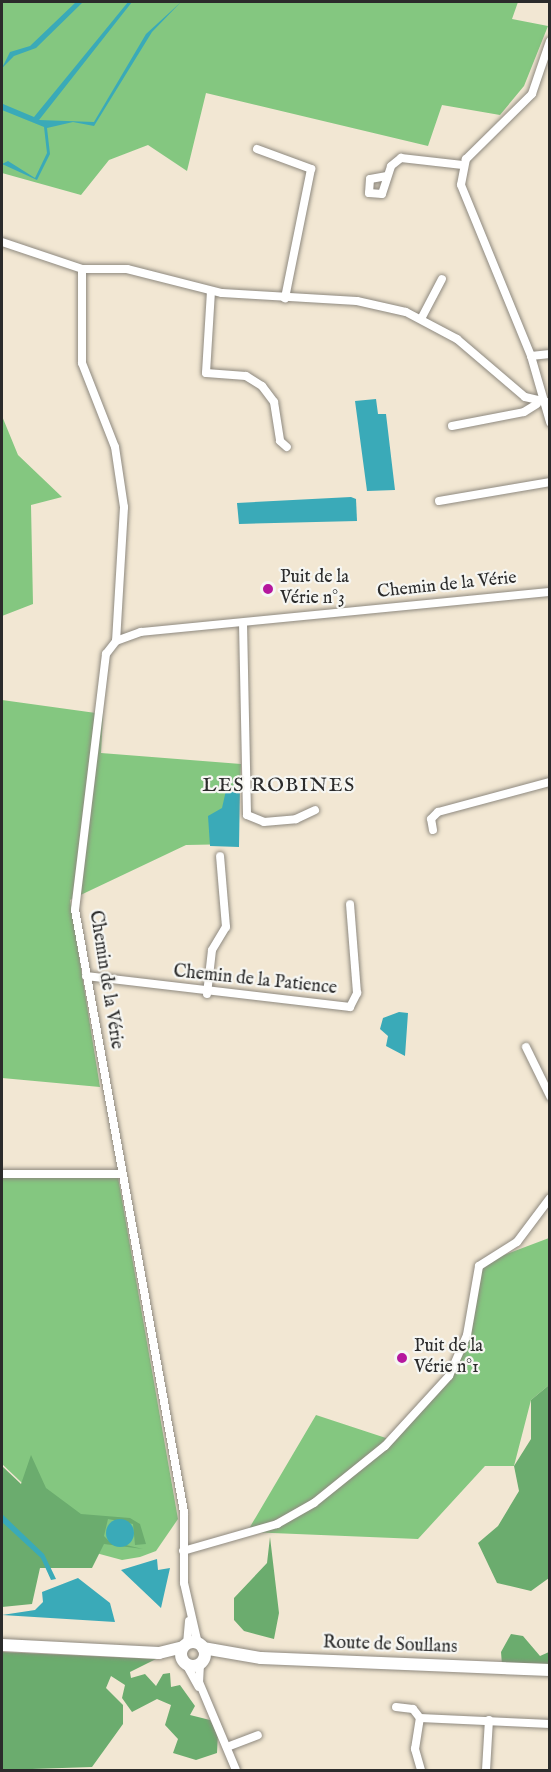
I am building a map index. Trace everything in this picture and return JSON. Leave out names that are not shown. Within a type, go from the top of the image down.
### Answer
[{"type":"main road","points":[[2,1645],[159,1653],[193,1646]]},
{"type":"main road","points":[[159,1653],[184,1663],[193,1646]]},
{"type":"main road","points":[[193,1646],[201,1663]]},
{"type":"main road","name":"Route de Soullans","points":[[193,1646],[228,1656],[549,1670]]},
{"type":"main road","name":"Route de Soullans","points":[[184,1663],[201,1663],[228,1656]]},
{"type":"street","points":[[549,41],[527,104],[463,165],[465,199],[531,356],[541,403],[549,422]]},
{"type":"street","points":[[257,149],[311,170],[285,298]]},
{"type":"street","points":[[387,176],[401,158],[463,165]]},
{"type":"street","points":[[2,242],[82,269],[127,269],[211,291],[285,298],[357,301],[421,319],[480,356],[541,403]]},
{"type":"street","points":[[82,269],[82,363],[115,447],[124,507],[116,641]]},
{"type":"street","points":[[421,319],[442,279]]},
{"type":"street","points":[[211,291],[206,373],[246,376],[262,386],[274,402],[280,441],[287,447]]},
{"type":"street","points":[[531,356],[549,354]]},
{"type":"street","points":[[452,426],[524,412],[541,403]]},
{"type":"street","points":[[439,501],[549,482]]},
{"type":"street","name":"Chemin de la Vérie","points":[[193,1646],[183,1551],[184,1512],[75,910],[77,877],[94,782],[103,665],[116,641],[141,632],[549,592]]},
{"type":"street","points":[[243,623],[247,814],[264,822],[296,819],[315,810]]},
{"type":"street","points":[[433,830],[431,819],[438,812],[549,782]]},
{"type":"street","points":[[207,994],[212,950],[226,927],[220,856]]},
{"type":"street","name":"Chemin de la Patience","points":[[86,976],[207,994],[354,1005],[357,993],[350,904]]},
{"type":"street","points":[[526,1047],[549,1096]]},
{"type":"street","points":[[2,1174],[122,1174]]},
{"type":"street","points":[[183,1551],[277,1524],[314,1503],[385,1446],[448,1376],[460,1354],[479,1266],[517,1242],[549,1198]]},
{"type":"street","points":[[184,1663],[204,1695],[236,1770]]},
{"type":"street","points":[[201,1663],[204,1695]]},
{"type":"street","points":[[396,1707],[413,1709],[420,1718],[415,1749],[421,1770]]},
{"type":"street","points":[[420,1718],[549,1724]]},
{"type":"street","points":[[486,1770],[489,1720]]},
{"type":"street","points":[[227,1747],[258,1735]]},
{"type":"green space","points":[[2,2],[518,2],[512,19],[548,26],[524,86],[500,115],[442,105],[428,146],[206,93],[187,171],[148,145],[109,160],[81,195],[2,173]]},
{"type":"green space","points":[[2,416],[18,455],[62,497],[31,505],[33,604],[2,616]]},
{"type":"green space","points":[[2,700],[103,714],[101,753],[241,764],[237,844],[186,845],[70,900],[100,1087],[2,1078]]},
{"type":"green space","points":[[2,1174],[118,1177],[178,1519],[156,1551],[122,1560],[96,1553],[2,1464]]},
{"type":"green space","points":[[549,1238],[549,1385],[531,1400],[514,1466],[485,1466],[418,1539],[247,1532],[316,1415],[395,1441],[449,1378],[472,1330],[474,1285],[483,1263]]},
{"type":"green space","points":[[549,1385],[549,1578],[531,1591],[497,1583],[478,1543],[498,1526],[519,1491],[514,1466],[531,1439],[531,1400]]},
{"type":"green space","points":[[31,1455],[46,1488],[81,1514],[130,1518],[140,1524],[146,1544],[135,1545],[133,1524],[108,1519],[104,1536],[109,1541],[143,1549],[104,1544],[92,1568],[40,1568],[32,1604],[2,1607],[2,1466],[21,1484]]},
{"type":"green space","points":[[270,1537],[279,1613],[274,1639],[244,1631],[234,1620],[234,1598],[267,1563]]},
{"type":"green space","points":[[511,1634],[523,1636],[540,1656],[549,1652],[549,1666],[502,1665],[501,1652]]},
{"type":"green space","points":[[2,1652],[156,1659],[130,1672],[131,1678],[145,1674],[156,1686],[163,1674],[170,1673],[171,1687],[180,1685],[195,1706],[190,1715],[210,1720],[218,1734],[217,1753],[196,1760],[173,1753],[178,1739],[165,1725],[171,1705],[157,1699],[132,1712],[122,1698],[125,1685],[111,1676],[106,1688],[123,1705],[123,1724],[92,1767],[2,1770]]},
{"type":"water","points":[[76,2],[83,2],[36,48],[14,56],[2,68],[10,52],[30,46]]},
{"type":"water","points":[[128,2],[132,2],[39,120],[94,122],[146,34],[181,2],[152,32],[94,126],[73,122],[47,128],[50,154],[37,180],[2,164],[8,161],[35,178],[47,153],[44,127],[2,110],[3,104],[34,117]]},
{"type":"water","points":[[376,399],[378,414],[386,414],[395,490],[367,491],[355,401]]},
{"type":"water","points":[[351,497],[356,499],[357,521],[239,524],[237,503]]},
{"type":"water","points":[[227,786],[240,786],[239,847],[210,846],[208,816],[222,808]]},
{"type":"water","points":[[399,1012],[408,1013],[405,1056],[386,1046],[388,1036],[380,1029],[383,1018]]},
{"type":"water","points":[[2,1514],[44,1554],[56,1579],[51,1580],[41,1558],[2,1522]]},
{"type":"water","points":[[120,1519],[130,1523],[134,1533],[130,1543],[120,1547],[110,1543],[106,1533],[110,1523]]},
{"type":"water","points":[[157,1559],[158,1570],[170,1568],[161,1608],[121,1570]]},
{"type":"water","points":[[78,1578],[110,1603],[115,1622],[2,1615],[35,1610],[43,1602],[42,1592]]},
{"type":"place","name":"Puit de la Vérie n°3","points":[[268,589]]},
{"type":"place","name":"Puit de la Vérie n°1","points":[[402,1358]]},
{"type":"district","name":"LES ROBINES","points":[[279,785]]}]
